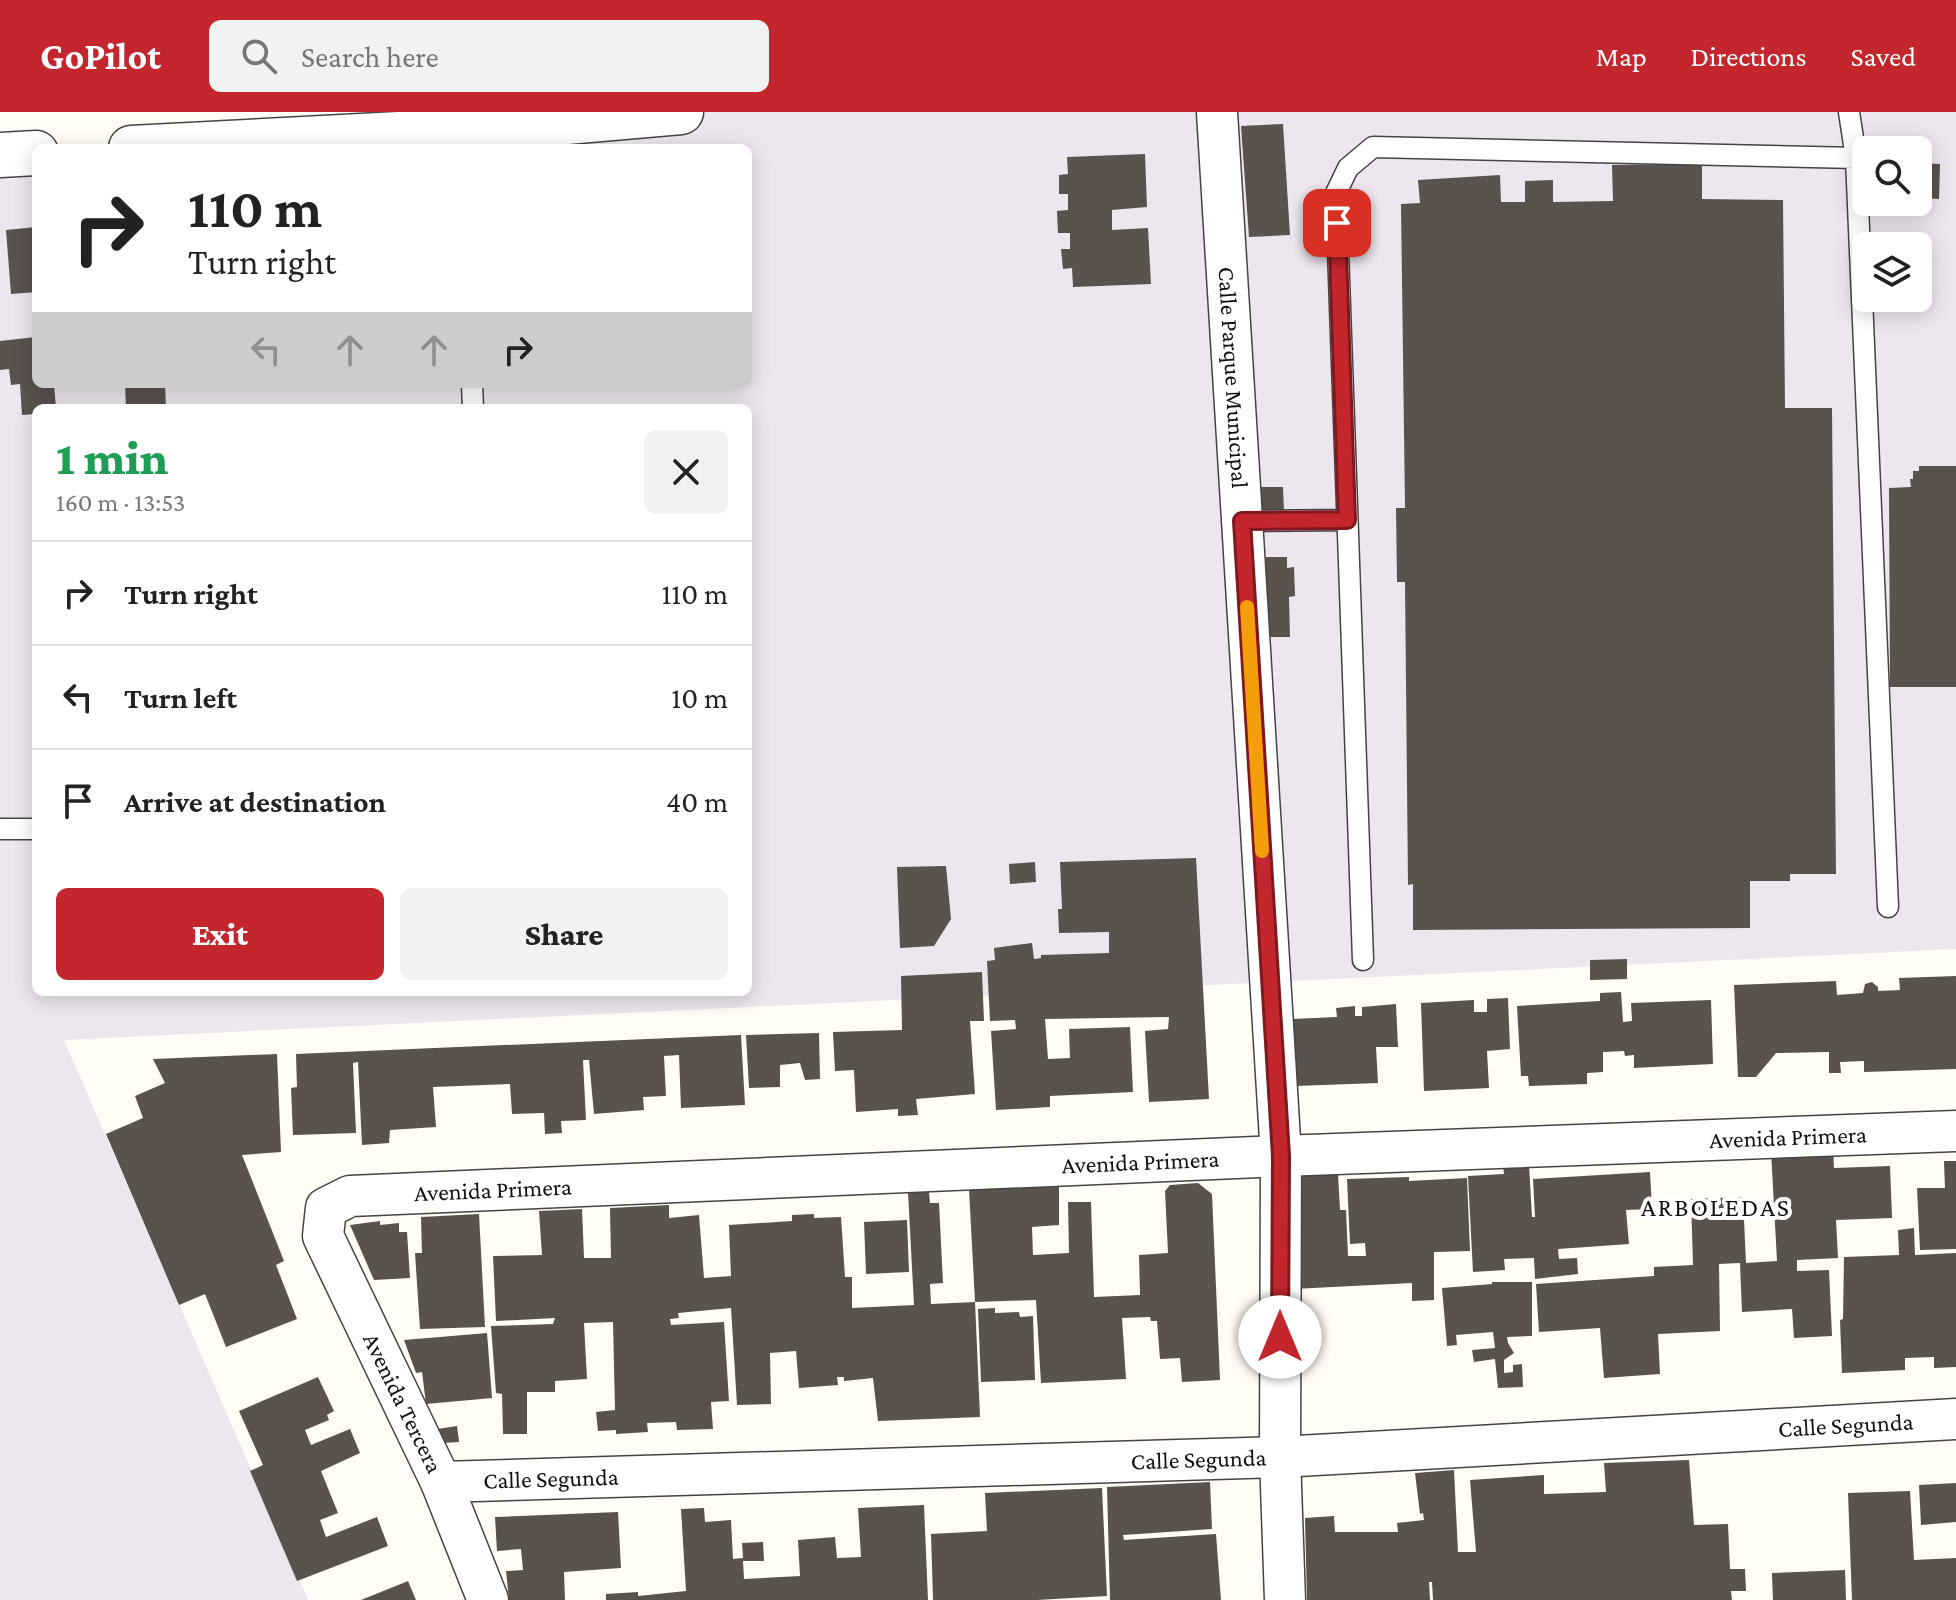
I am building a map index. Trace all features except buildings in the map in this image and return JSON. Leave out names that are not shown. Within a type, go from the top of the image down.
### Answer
[{"type":"street","points":[[207,144],[474,130],[681,112]]},
{"type":"street","name":"Calle Parque Municipal","points":[[1217,112],[1281,1156],[1280,1457],[1285,1600]]},
{"type":"street","points":[[0,155],[32,153]]},
{"type":"street","name":"Avenida Primera","points":[[326,1208],[350,1196],[1956,1131]]},
{"type":"street","name":"Avenida Tercera","points":[[326,1208],[323,1236],[441,1482],[488,1600]]},
{"type":"street","name":"Calle Segunda","points":[[441,1482],[1280,1457],[1956,1419]]},
{"type":"lane","points":[[1849,112],[1853,136]]},
{"type":"lane","points":[[1363,960],[1336,193],[1348,168],[1373,147],[1852,158]]},
{"type":"lane","points":[[1858,216],[1888,907]]},
{"type":"lane","points":[[1242,521],[1347,520]]},
{"type":"lane","points":[[0,829],[32,829]]},
{"type":"shaded area","points":[[681,112],[1956,112],[1956,949],[64,1040],[308,1600],[0,1600],[0,155],[32,153],[32,388],[752,388],[752,144],[192,144]]},
{"type":"slow traffic","points":[[1247,607],[1262,851]]},
{"type":"district","name":"ARBOLEDAS","points":[[1716,1207]]},
{"type":"route","points":[[1280,1337],[1281,1156],[1242,521],[1347,520],[1337,223]]}]
